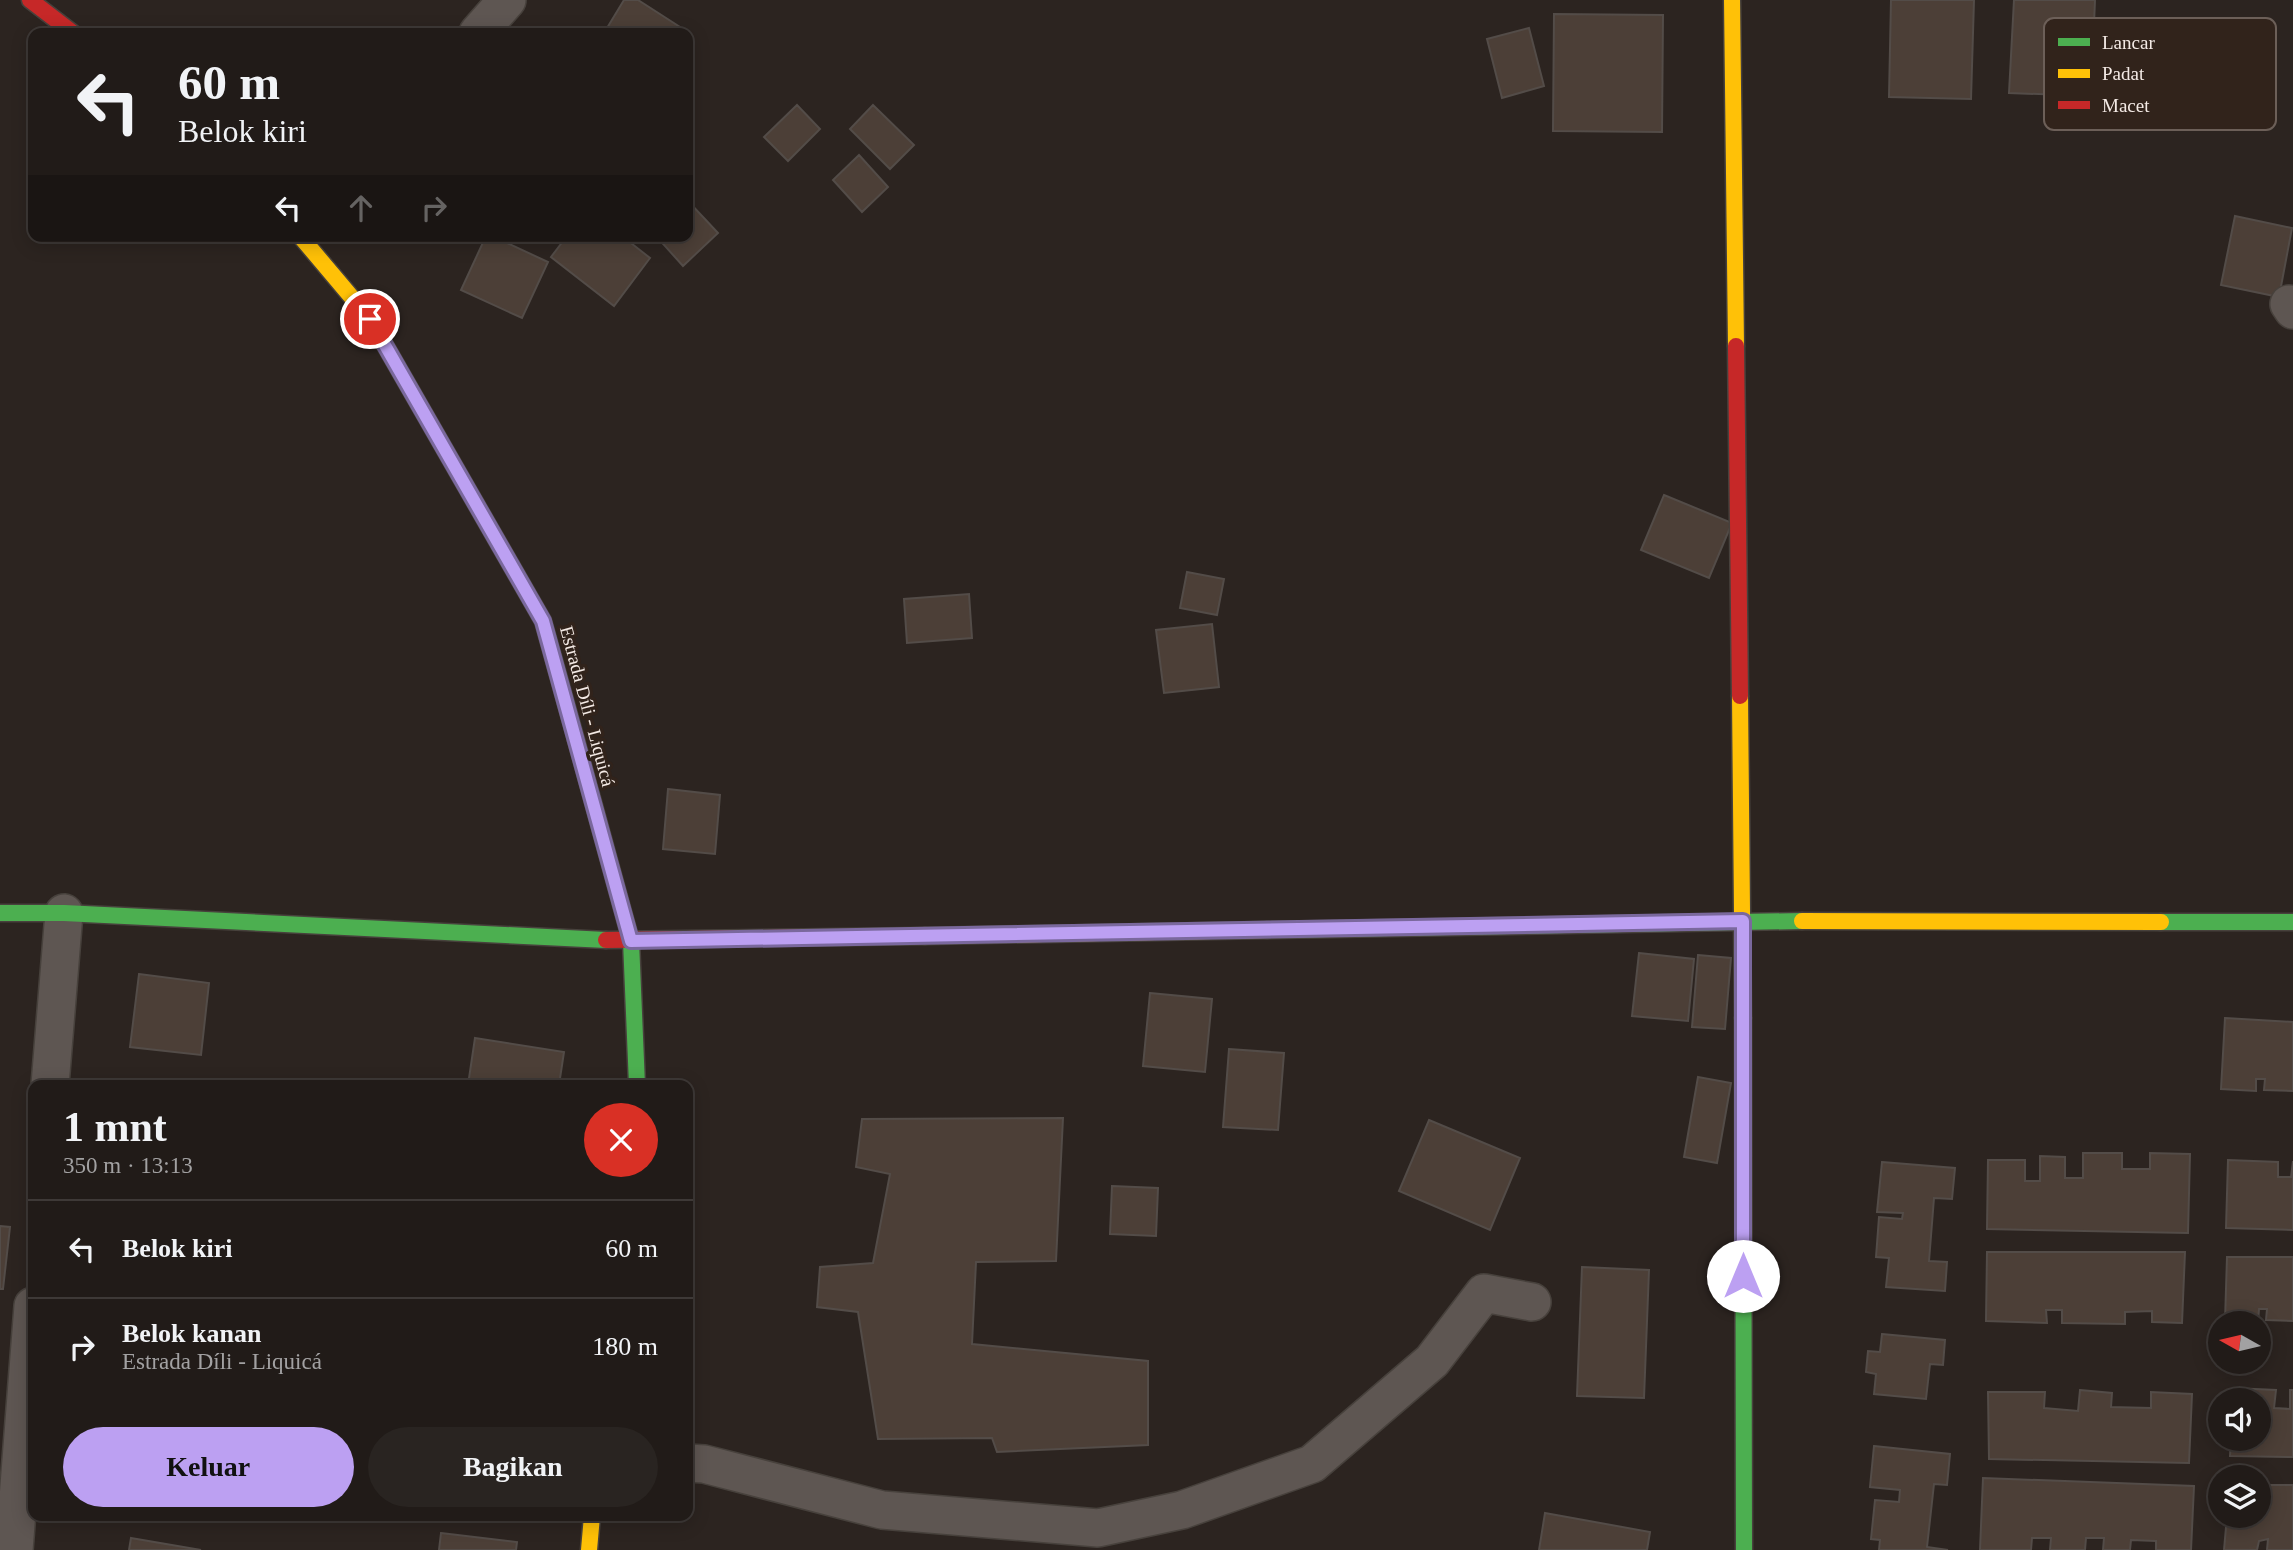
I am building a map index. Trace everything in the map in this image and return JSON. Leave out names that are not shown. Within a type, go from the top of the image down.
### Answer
[{"type":"street","points":[[30,0],[66,28]]},
{"type":"street","points":[[482,28],[507,0]]},
{"type":"street","points":[[1732,0],[1743,921],[1744,1550]]},
{"type":"street","name":"Estrada Díli - Liquicá","points":[[313,242],[370,319],[543,621],[631,941],[637,1080]]},
{"type":"street","points":[[0,913],[64,913],[631,941],[1743,921],[2292,921]]},
{"type":"street","points":[[50,1080],[64,913]]},
{"type":"street","points":[[693,1463],[882,1510],[1098,1528],[1182,1510],[1312,1464],[1432,1361],[1483,1293],[1532,1302]]},
{"type":"street","points":[[14,1550],[28,1370]]},
{"type":"street","points":[[589,1550],[592,1521]]},
{"type":"building","points":[[624,0],[638,0],[680,27],[679,28],[607,28]]},
{"type":"building","points":[[1891,0],[1974,0],[1971,99],[1889,97]]},
{"type":"building","points":[[2014,0],[2095,0],[2094,18],[2044,18],[2044,94],[2009,93]]},
{"type":"building","points":[[1554,14],[1663,15],[1662,132],[1553,131]]},
{"type":"building","points":[[1529,28],[1544,86],[1502,98],[1487,39]]},
{"type":"building","points":[[797,105],[820,129],[788,161],[764,137]]},
{"type":"building","points":[[873,105],[914,145],[890,169],[850,129]]},
{"type":"building","points":[[859,155],[888,187],[862,212],[833,180]]},
{"type":"building","points":[[693,206],[718,233],[683,266],[661,242],[693,242]]},
{"type":"building","points":[[2235,216],[2292,228],[2279,297],[2221,285]]},
{"type":"building","points":[[483,242],[505,242],[548,262],[522,318],[461,290]]},
{"type":"building","points":[[562,242],[630,242],[650,258],[614,306],[551,257]]},
{"type":"building","points":[[1664,495],[1732,523],[1709,578],[1641,550]]},
{"type":"building","points":[[1187,572],[1224,579],[1217,615],[1180,608]]},
{"type":"building","points":[[969,594],[972,638],[907,643],[904,599]]},
{"type":"building","points":[[1212,624],[1219,687],[1164,693],[1156,630]]},
{"type":"building","points":[[668,789],[720,795],[715,854],[663,849]]},
{"type":"building","points":[[1639,953],[1694,959],[1688,1021],[1632,1016]]},
{"type":"building","points":[[1698,955],[1731,958],[1725,1029],[1692,1027]]},
{"type":"building","points":[[139,974],[209,983],[201,1055],[130,1047]]},
{"type":"building","points":[[1150,993],[1212,999],[1205,1072],[1143,1066]]},
{"type":"building","points":[[2225,1018],[2293,1022],[2293,1091],[2264,1090],[2265,1079],[2256,1079],[2256,1091],[2221,1089]]},
{"type":"building","points":[[475,1038],[564,1052],[560,1080],[469,1080]]},
{"type":"building","points":[[1229,1049],[1284,1053],[1278,1130],[1223,1127]]},
{"type":"building","points":[[1698,1077],[1731,1083],[1717,1163],[1684,1157]]},
{"type":"building","points":[[1063,1118],[1056,1261],[976,1262],[972,1344],[1148,1361],[1148,1445],[997,1452],[992,1438],[878,1439],[858,1312],[817,1307],[820,1267],[873,1263],[890,1174],[856,1167],[862,1119]]},
{"type":"building","points":[[1429,1120],[1520,1158],[1490,1230],[1399,1191]]},
{"type":"building","points":[[2083,1153],[2122,1153],[2122,1169],[2150,1169],[2150,1153],[2190,1154],[2188,1233],[1987,1229],[1988,1160],[2025,1160],[2025,1181],[2040,1181],[2040,1156],[2065,1157],[2065,1178],[2083,1178]]},
{"type":"building","points":[[2228,1160],[2278,1162],[2278,1177],[2291,1177],[2293,1161],[2293,1230],[2226,1228]]},
{"type":"building","points":[[1882,1162],[1955,1168],[1952,1199],[1934,1198],[1929,1261],[1947,1262],[1945,1291],[1886,1287],[1889,1258],[1876,1257],[1879,1217],[1902,1219],[1903,1213],[1877,1212]]},
{"type":"building","points":[[1112,1186],[1158,1188],[1156,1236],[1110,1234]]},
{"type":"building","points":[[0,1226],[10,1227],[3,1289],[0,1289]]},
{"type":"building","points":[[1987,1252],[2185,1252],[2182,1323],[2152,1322],[2152,1311],[2125,1312],[2125,1324],[2062,1323],[2062,1310],[2046,1310],[2047,1323],[1986,1321]]},
{"type":"building","points":[[2227,1257],[2293,1257],[2293,1321],[2272,1320],[2272,1311],[2267,1309],[2225,1311]]},
{"type":"building","points":[[1582,1267],[1649,1270],[1644,1398],[1577,1396]]},
{"type":"building","points":[[1882,1334],[1945,1340],[1943,1365],[1930,1364],[1926,1399],[1874,1394],[1876,1374],[1866,1372],[1868,1351],[1880,1352]]},
{"type":"building","points":[[2080,1390],[2112,1393],[2111,1407],[2151,1408],[2151,1392],[2192,1394],[2189,1463],[1989,1459],[1988,1392],[2045,1392],[2044,1408],[2078,1411]]},
{"type":"building","points":[[2271,1390],[2276,1390],[2274,1408],[2290,1409],[2290,1390],[2293,1390],[2293,1457],[2230,1456],[2230,1451],[2271,1451]]},
{"type":"building","points":[[1874,1446],[1950,1454],[1947,1485],[1934,1484],[1927,1547],[1948,1550],[1879,1550],[1880,1540],[1871,1539],[1875,1500],[1899,1502],[1900,1490],[1870,1487]]},
{"type":"building","points":[[1983,1478],[2194,1486],[2191,1550],[2156,1550],[2156,1541],[2131,1540],[2130,1550],[2103,1550],[2104,1538],[2086,1538],[2085,1550],[2050,1550],[2051,1538],[2032,1538],[2031,1550],[1980,1550]]},
{"type":"building","points":[[2271,1485],[2293,1485],[2293,1550],[2267,1550],[2268,1539],[2259,1541],[2257,1550],[2224,1550],[2226,1528],[2271,1528]]},
{"type":"building","points":[[1545,1513],[1650,1532],[1647,1550],[1539,1550]]},
{"type":"building","points":[[441,1533],[517,1542],[516,1550],[439,1550]]},
{"type":"building","points":[[131,1538],[201,1550],[129,1550]]},
{"type":"traffic: fast","points":[[576,740],[631,941],[637,1080]]},
{"type":"traffic: fast","points":[[0,913],[64,913],[606,940]]},
{"type":"traffic: fast","points":[[1267,930],[1802,921]]},
{"type":"traffic: fast","points":[[2161,922],[2293,922]]},
{"type":"traffic: fast","points":[[1743,1018],[1744,1550]]},
{"type":"traffic: slow","points":[[1732,0],[1736,346]]},
{"type":"traffic: slow","points":[[305,242],[370,319],[543,621],[576,740]]},
{"type":"traffic: slow","points":[[1740,696],[1743,1018]]},
{"type":"traffic: slow","points":[[1802,921],[2161,922]]},
{"type":"traffic: slow","points":[[925,936],[1267,930]]},
{"type":"traffic: slow","points":[[589,1550],[592,1521]]},
{"type":"traffic: jam","points":[[30,0],[66,28]]},
{"type":"traffic: jam","points":[[1736,346],[1740,696]]},
{"type":"traffic: jam","points":[[606,940],[925,936]]},
{"type":"route","points":[[370,319],[543,621],[631,941],[1743,921],[1743,1276]]}]
